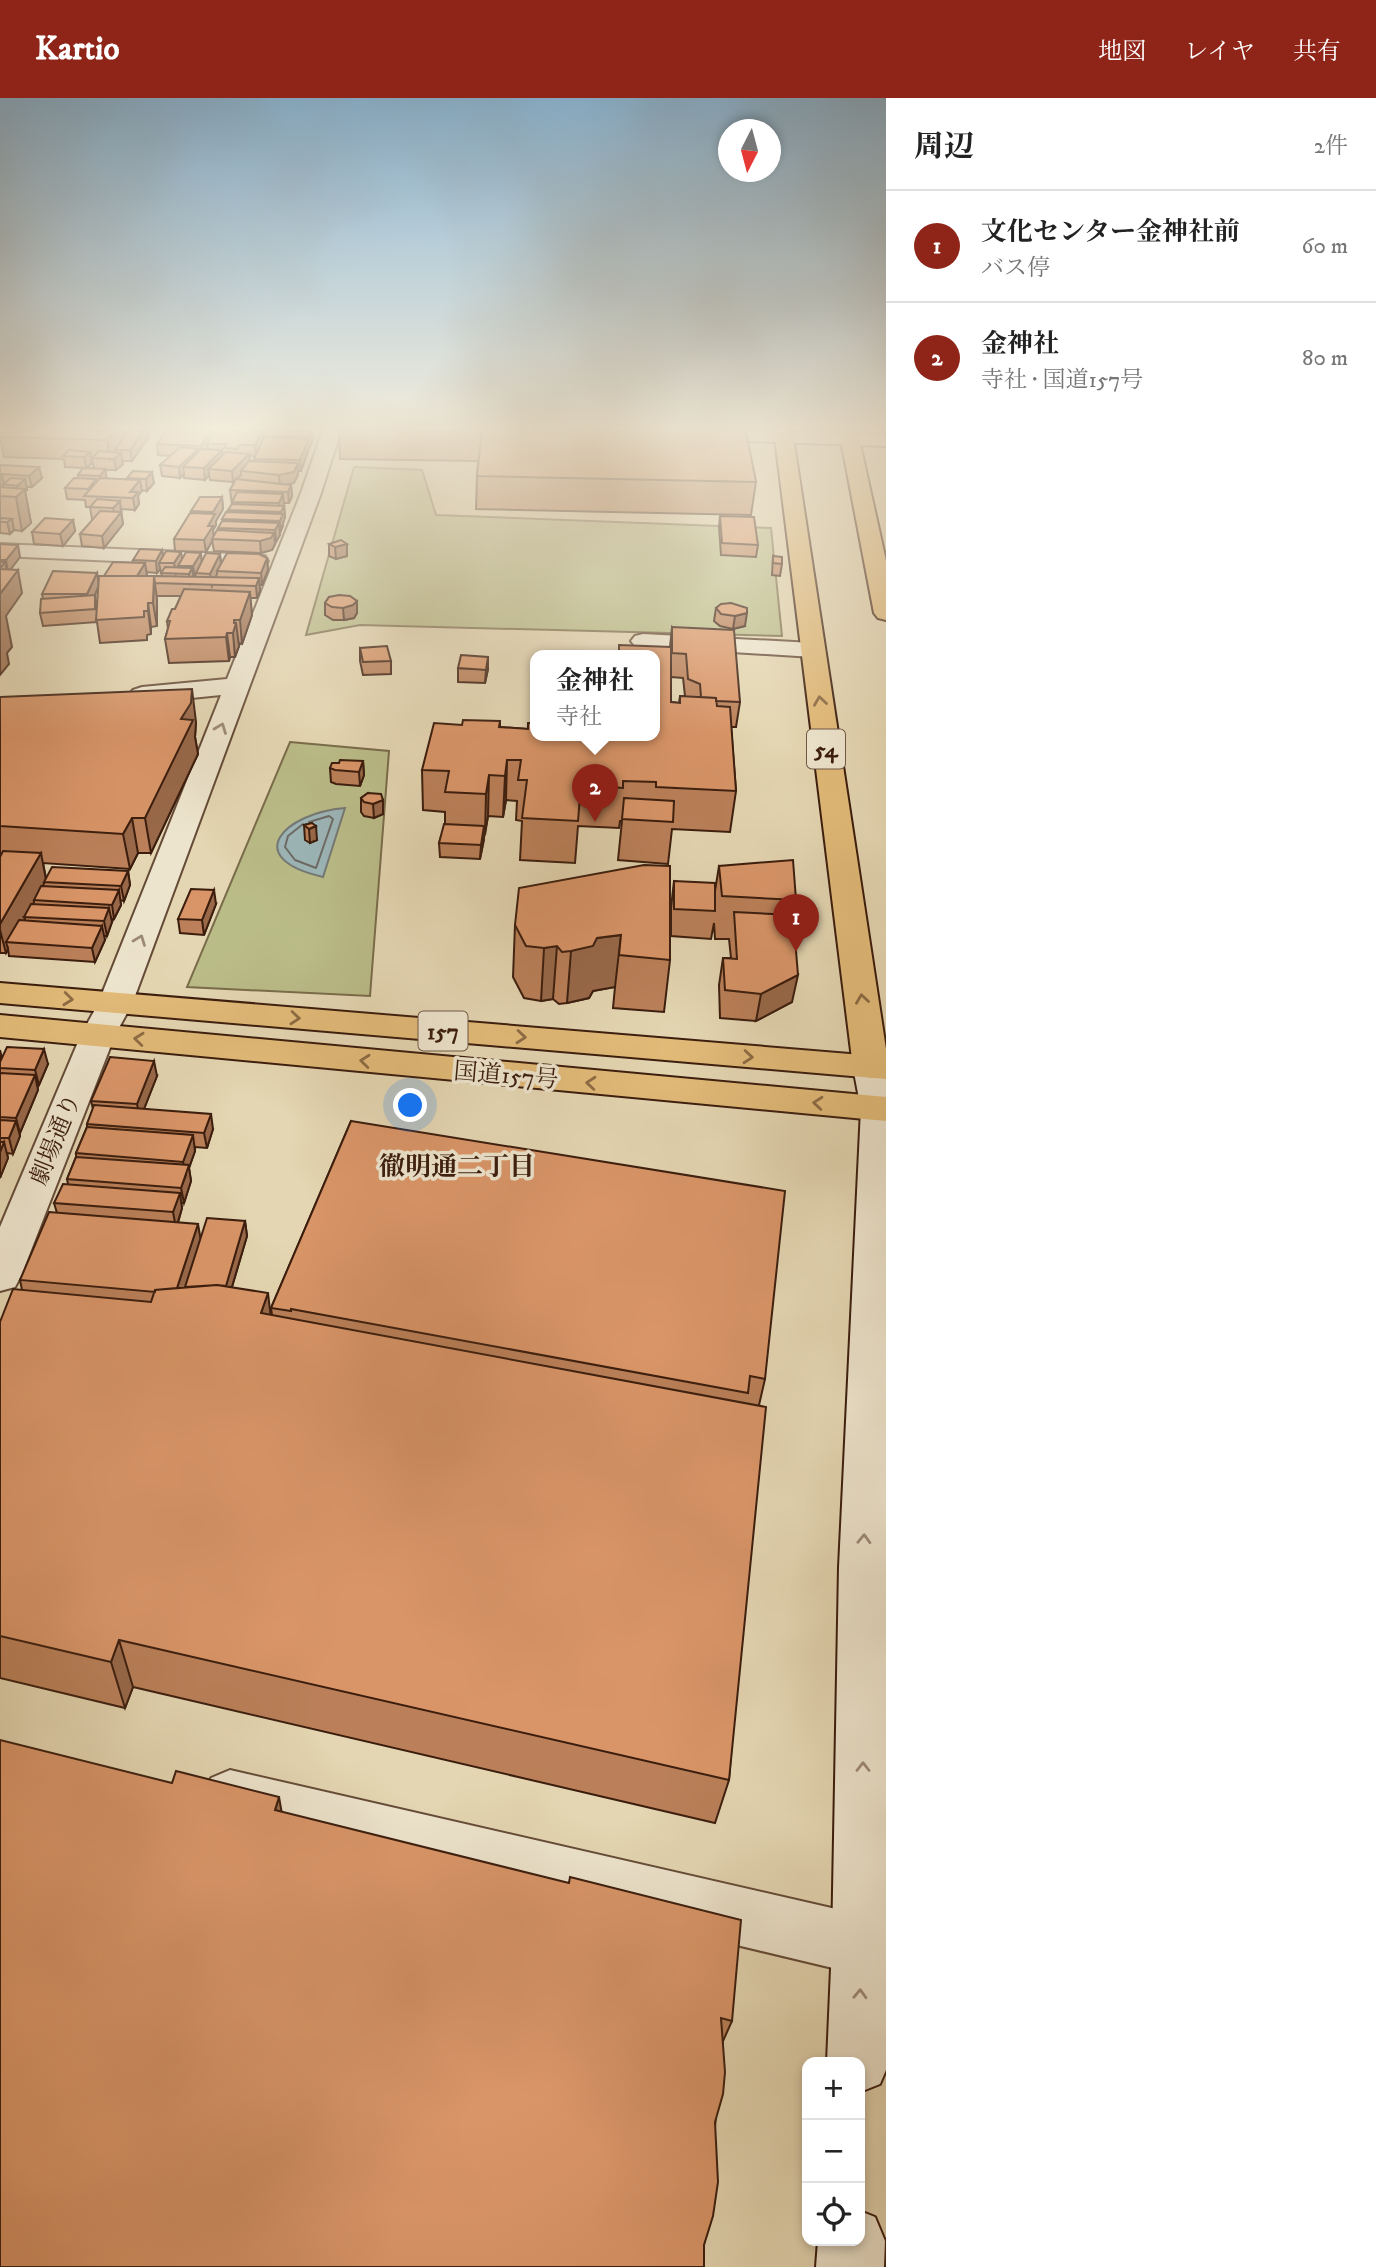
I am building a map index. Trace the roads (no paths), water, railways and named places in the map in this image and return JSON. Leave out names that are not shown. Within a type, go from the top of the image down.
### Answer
[{"type":"main road","name":"54","points":[[797,531],[881,1088]]},
{"type":"main road","points":[[869,531],[886,613]]},
{"type":"main road","name":"国道157号","points":[[0,993],[106,1020]]},
{"type":"main road","name":"国道157号","points":[[0,1026],[106,1020],[881,1088]]},
{"type":"street","name":"劇場通り","points":[[0,1276],[106,1020],[296,531]]},
{"type":"street","points":[[0,550],[285,562]]},
{"type":"street","points":[[643,641],[813,650]]},
{"type":"street","points":[[111,697],[237,686]]},
{"type":"street","points":[[858,2057],[862,1945],[863,1567],[881,1088]]},
{"type":"street","points":[[186,1787],[862,1945]]},
{"type":"street","points":[[850,2267],[851,2246]]},
{"type":"water","points":[[345,808],[323,877],[298,869],[283,859],[277,848],[280,837],[289,827],[304,818]]},
{"type":"place","name":"金神社","points":[[595,822]]},
{"type":"place","name":"文化センター金神社前","points":[[796,952]]},
{"type":"district","name":"徹明通二丁目","points":[[457,1166]]}]
